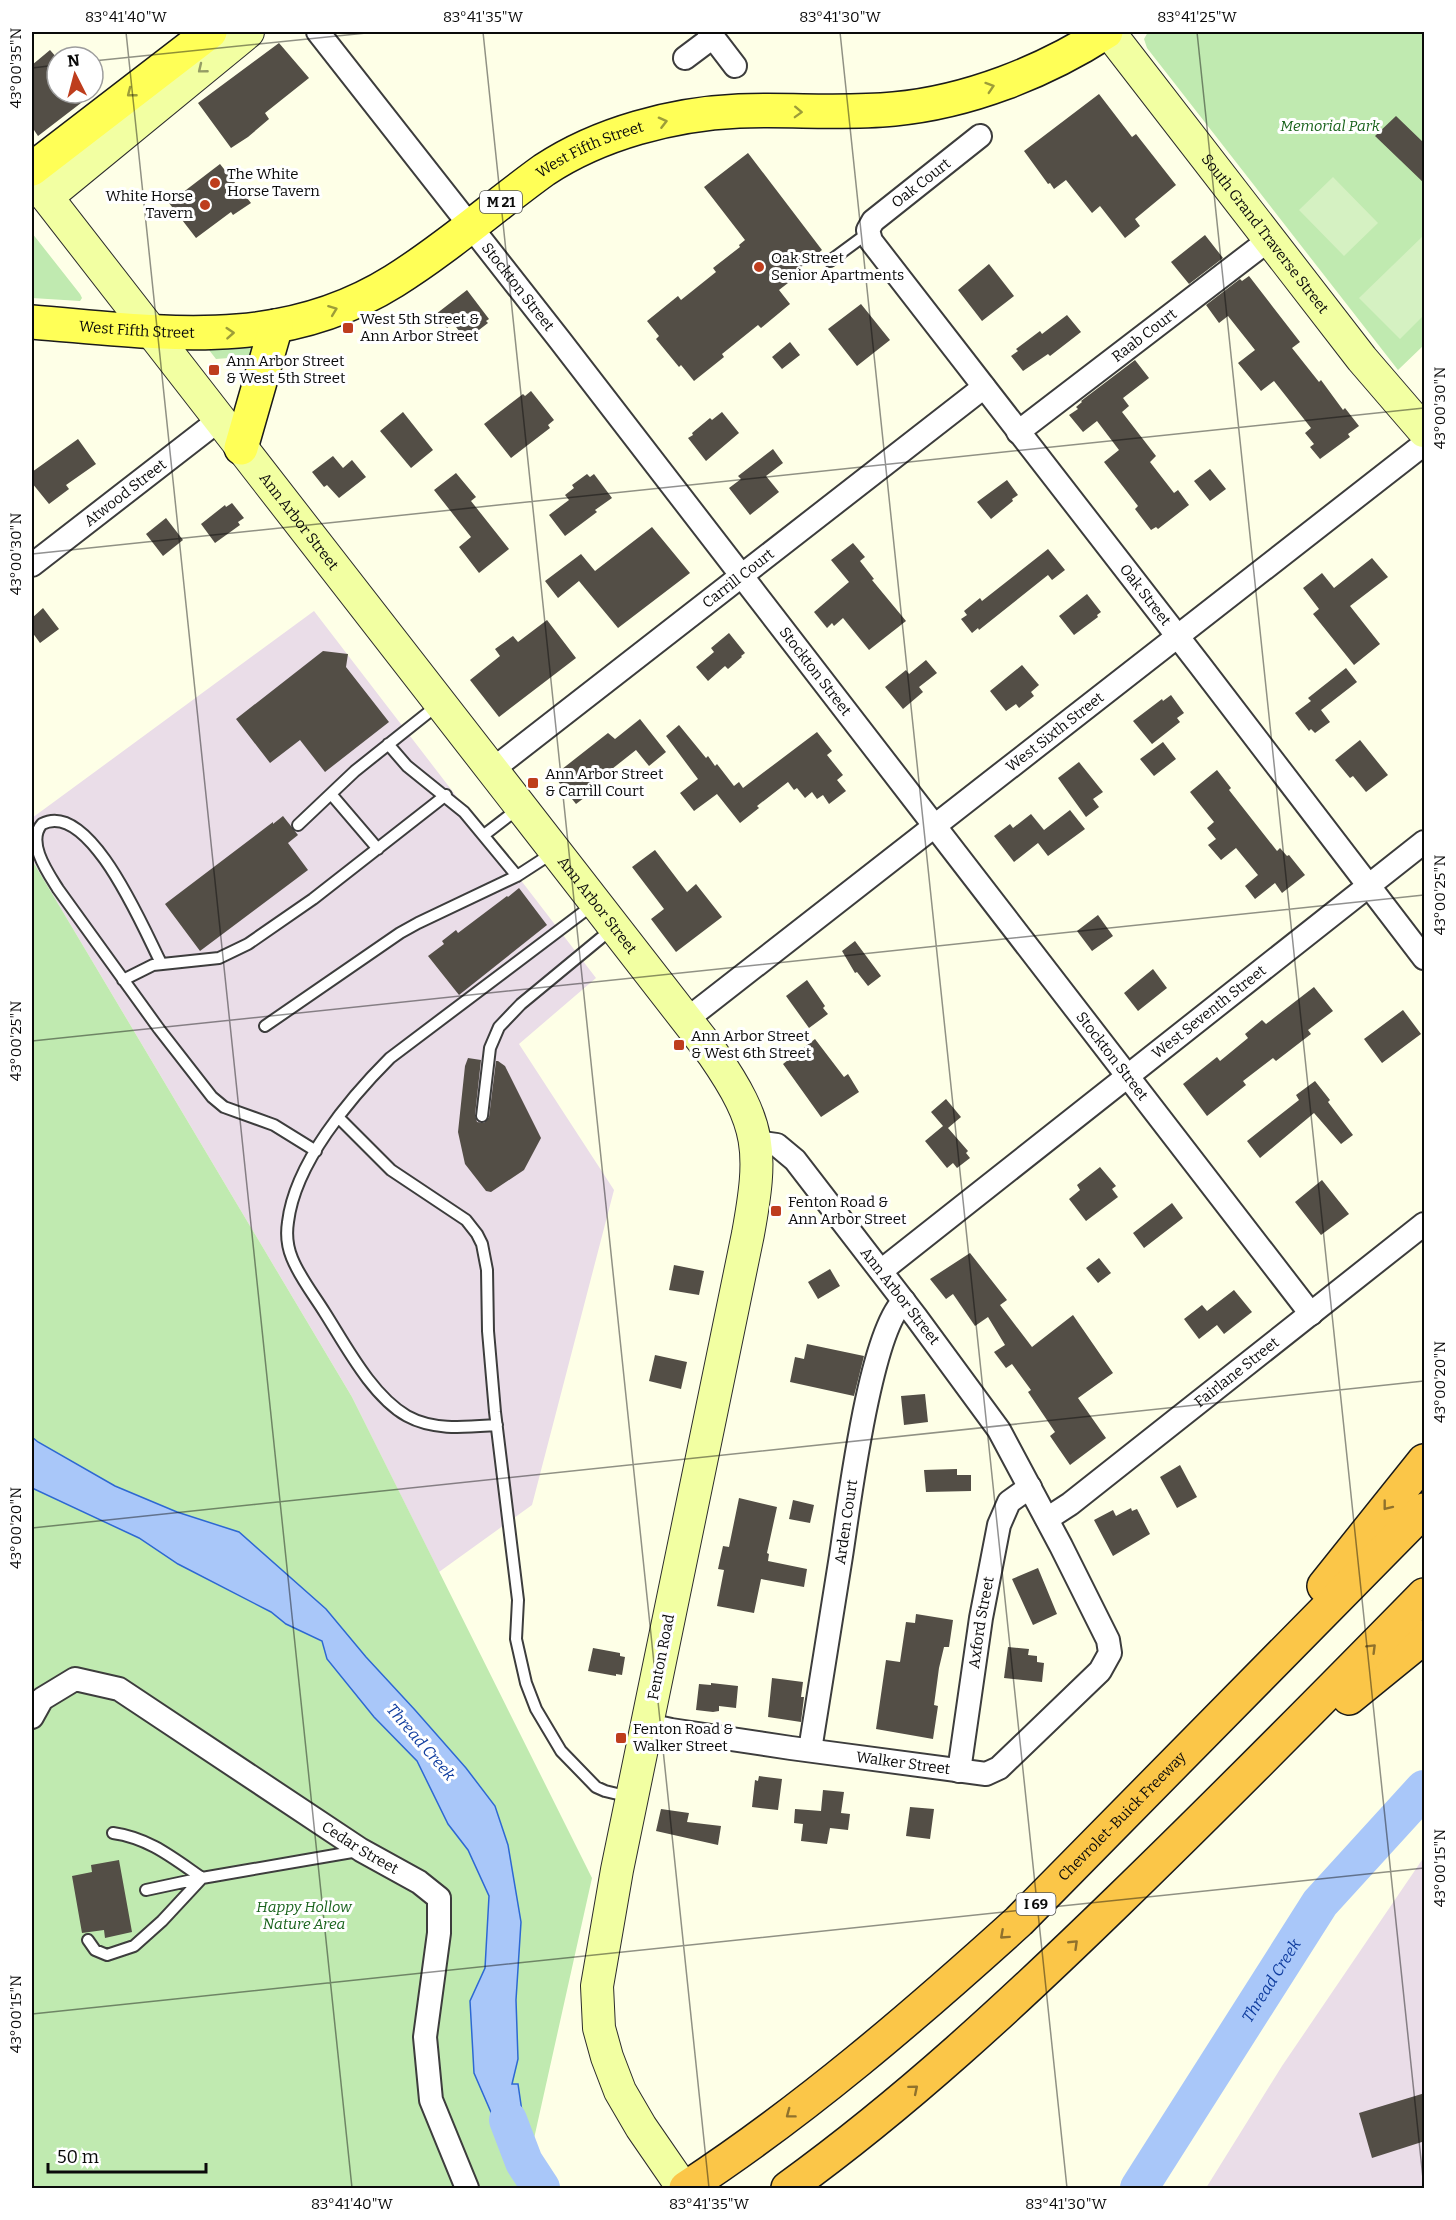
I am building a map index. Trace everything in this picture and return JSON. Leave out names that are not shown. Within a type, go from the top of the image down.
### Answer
[{"type":"highway","points":[[1222,1714],[1425,1461]]},
{"type":"highway","name":"Chevrolet-Buick Freeway","points":[[685,2188],[759,2138],[836,2078],[1019,1921],[1425,1510]]},
{"type":"highway","points":[[788,2188],[869,2127],[1019,1997],[1228,1794],[1425,1595]]},
{"type":"highway","points":[[1228,1794],[1425,1637]]},
{"type":"main road","points":[[32,169],[210,32]]},
{"type":"main road","name":"West Fifth Street","points":[[32,322],[151,332],[220,334],[276,326],[325,313],[382,288],[413,268],[529,181],[568,155],[599,142],[685,117],[723,112],[850,112],[895,109],[936,102],[976,92],[1024,75],[1071,53],[1107,32]]},
{"type":"main road","points":[[241,448],[276,326]]},
{"type":"street","points":[[39,188],[248,32]]},
{"type":"street","name":"Stockton Street","points":[[318,32],[742,576],[1311,1314]]},
{"type":"street","name":"South Grand Traverse Street","points":[[1107,32],[1372,372],[1425,431]]},
{"type":"street","points":[[685,58],[711,34],[735,66]]},
{"type":"street","name":"Oak Court","points":[[868,233],[870,224],[877,217],[980,136]]},
{"type":"street","name":"Ann Arbor Street","points":[[39,188],[686,1020],[739,1093],[752,1123],[756,1142],[777,1145],[789,1154],[990,1416],[1047,1519],[1103,1629],[1110,1653]]},
{"type":"street","name":"Oak Street","points":[[868,233],[886,262],[1178,636],[1425,958]]},
{"type":"street","name":"Raab Court","points":[[1018,432],[1270,239]]},
{"type":"street","name":"Carrill Court","points":[[492,770],[984,387]]},
{"type":"street","name":"Atwood Street","points":[[32,565],[219,420]]},
{"type":"street","name":"West Sixth Street","points":[[686,1020],[1425,444]]},
{"type":"street","name":"West Seventh Street","points":[[881,1271],[1425,842]]},
{"type":"street","name":"Fenton Road","points":[[685,2188],[640,2127],[620,2091],[607,2056],[597,2013],[599,1969],[748,1234],[756,1177],[756,1142]]},
{"type":"street","name":"Fairlane Street","points":[[1047,1519],[1070,1504],[1425,1224]]},
{"type":"street","name":"Arden Court","points":[[810,1750],[865,1413],[880,1347],[895,1311],[904,1301]]},
{"type":"street","name":"Axford Street","points":[[959,1771],[981,1618],[999,1525],[1009,1502],[1030,1487]]},
{"type":"street","name":"Walker Street","points":[[648,1725],[986,1774],[999,1768],[1100,1671],[1110,1653]]},
{"type":"street","name":"Cedar Street","points":[[32,1717],[42,1699],[75,1679],[119,1689],[362,1850],[419,1882],[439,1898],[439,1933],[425,2037],[431,2100],[467,2188]]},
{"type":"lane","points":[[830,261],[868,233]]},
{"type":"lane","points":[[298,825],[388,744],[440,703]]},
{"type":"lane","points":[[388,744],[408,766],[464,812],[517,876]]},
{"type":"lane","points":[[331,794],[378,849]]},
{"type":"lane","points":[[123,980],[146,967],[160,963],[205,960],[229,954],[248,944],[313,899],[446,795]]},
{"type":"lane","points":[[484,835],[521,807]]},
{"type":"lane","points":[[160,963],[127,898],[89,839],[73,826],[58,819],[38,828],[36,834],[38,849],[58,889],[123,980],[212,1097],[224,1107],[274,1125],[316,1151]]},
{"type":"lane","points":[[265,1026],[376,949],[418,923],[517,876],[555,851]]},
{"type":"lane","points":[[482,1116],[490,1048],[499,1027],[605,915]]},
{"type":"lane","points":[[496,1425],[448,1427],[421,1421],[408,1416],[386,1399],[360,1366],[299,1272],[288,1247],[288,1221],[291,1206],[297,1188],[316,1151],[338,1117],[390,1058],[605,915]]},
{"type":"lane","points":[[338,1117],[391,1170],[457,1213],[477,1234],[482,1244],[487,1270],[488,1331],[496,1425],[518,1600],[516,1639],[530,1696],[553,1740],[591,1782],[602,1790],[633,1798]]},
{"type":"lane","points":[[113,1833],[132,1836],[161,1850],[202,1878]]},
{"type":"lane","points":[[146,1890],[362,1850]]},
{"type":"lane","points":[[88,1940],[95,1950],[107,1954],[134,1946],[162,1921],[202,1878]]},
{"type":"shaded area","points":[[314,611],[596,978],[519,1044],[614,1190],[532,1505],[439,1572],[352,1397],[32,860],[32,818]]},
{"type":"shaded area","points":[[1424,1857],[1424,2188],[1206,2188],[1282,2066]]},
{"type":"green space","name":"Memorial Park","points":[[1148,32],[1424,32],[1424,345],[1398,370],[1147,48],[1144,39]]},
{"type":"green space","points":[[1333,177],[1378,223],[1344,256],[1299,210]]},
{"type":"green space","points":[[32,233],[80,294],[82,298],[80,301],[32,298]]},
{"type":"green space","points":[[1424,235],[1424,315],[1400,339],[1359,298]]},
{"type":"green space","points":[[255,346],[254,356],[216,359],[209,350]]},
{"type":"green space","name":"Happy Hollow Nature Area","points":[[32,860],[352,1397],[592,1878],[523,2188],[32,2188]]},
{"type":"water","points":[[32,1437],[115,1486],[177,1512],[239,1532],[326,1609],[466,1768],[495,1806],[508,1845],[521,1922],[516,2000],[518,2059],[512,2084],[518,2084],[525,2132],[533,2143],[524,2181],[474,2073],[470,2001],[485,1968],[489,1896],[468,1850],[448,1824],[417,1761],[374,1717],[327,1659],[322,1641],[286,1624],[271,1612],[178,1564],[139,1538],[32,1488]]},
{"type":"building","points":[[279,43],[309,78],[265,113],[269,119],[231,148],[198,103]]},
{"type":"building","points":[[45,54],[45,105],[78,105],[38,136],[32,127],[32,65]]},
{"type":"building","points":[[1099,94],[1132,137],[1136,134],[1176,185],[1135,219],[1140,226],[1125,238],[1100,206],[1092,213],[1066,180],[1054,189],[1050,183],[1048,184],[1024,151]]},
{"type":"building","points":[[1396,116],[1425,144],[1425,184],[1375,136]]},
{"type":"building","name":"Oak Street Senior Apartments","points":[[748,153],[822,250],[785,280],[788,283],[779,290],[790,304],[761,328],[758,325],[722,354],[724,357],[694,381],[656,339],[659,336],[647,321],[678,296],[681,300],[716,272],[713,268],[740,247],[739,245],[745,240],[704,187]]},
{"type":"building","name":"The White Horse Tavern","points":[[220,164],[251,203],[233,215],[231,212],[196,238],[169,203]]},
{"type":"building","points":[[1205,235],[1223,258],[1189,284],[1171,262]]},
{"type":"building","points":[[989,264],[1014,296],[982,321],[958,290]]},
{"type":"building","points":[[1249,276],[1300,342],[1292,348],[1359,426],[1348,434],[1350,437],[1320,459],[1310,447],[1314,444],[1305,433],[1311,428],[1274,381],[1261,391],[1238,363],[1255,350],[1228,316],[1219,323],[1206,305],[1240,279],[1242,281]]},
{"type":"building","points":[[467,290],[489,319],[486,321],[488,323],[466,340],[453,323],[447,328],[436,314]]},
{"type":"building","points":[[861,304],[890,340],[857,366],[828,329]]},
{"type":"building","points":[[1067,315],[1081,332],[1050,356],[1048,354],[1023,371],[1011,356],[1018,351],[1016,349],[1040,331],[1042,334]]},
{"type":"building","points":[[790,342],[800,355],[782,369],[772,357]]},
{"type":"building","points":[[1135,360],[1149,378],[1123,398],[1129,406],[1122,412],[1156,456],[1150,462],[1174,493],[1178,490],[1189,505],[1158,529],[1156,527],[1151,530],[1135,509],[1138,506],[1104,462],[1119,450],[1097,421],[1083,432],[1069,415],[1078,409],[1076,407],[1081,401]]},
{"type":"building","points":[[531,391],[554,420],[548,425],[550,428],[511,458],[484,424],[523,394],[525,396]]},
{"type":"building","points":[[403,412],[433,450],[411,468],[380,431]]},
{"type":"building","points":[[722,412],[739,433],[706,461],[688,438],[710,418],[712,420]]},
{"type":"building","points":[[78,439],[96,464],[66,485],[69,489],[49,504],[32,483],[32,472]]},
{"type":"building","points":[[773,449],[783,463],[766,476],[779,492],[750,515],[729,488],[741,479],[738,476]]},
{"type":"building","points":[[333,456],[343,468],[352,460],[366,477],[339,498],[327,485],[324,487],[312,472]]},
{"type":"building","points":[[1210,469],[1226,489],[1210,501],[1194,481]]},
{"type":"building","points":[[456,473],[476,497],[471,501],[509,549],[479,573],[459,547],[471,537],[434,490]]},
{"type":"building","points":[[587,474],[590,477],[594,474],[612,498],[565,536],[549,515],[569,500],[565,495],[574,488],[572,485]]},
{"type":"building","points":[[1007,480],[1018,495],[991,519],[977,502]]},
{"type":"building","points":[[232,503],[244,518],[238,522],[240,525],[215,543],[201,524],[225,505],[226,507]]},
{"type":"building","points":[[166,518],[183,540],[163,556],[146,534]]},
{"type":"building","points":[[652,527],[690,573],[618,628],[579,581],[558,598],[545,581],[581,554],[595,571]]},
{"type":"building","points":[[853,543],[865,557],[860,561],[874,579],[872,580],[906,621],[869,650],[843,618],[834,626],[832,623],[827,628],[814,612],[849,582],[831,560]]},
{"type":"building","points":[[1048,549],[1065,570],[1052,580],[1048,575],[979,630],[978,628],[972,633],[961,619],[967,615],[964,611],[980,598],[982,601]]},
{"type":"building","points":[[1372,558],[1388,577],[1350,606],[1380,644],[1354,665],[1313,614],[1319,609],[1303,588],[1322,573],[1334,588]]},
{"type":"building","points":[[1087,594],[1101,612],[1097,615],[1098,617],[1074,635],[1059,616]]},
{"type":"building","points":[[43,608],[59,629],[40,643],[32,632],[32,618]]},
{"type":"building","points":[[547,620],[576,658],[499,717],[470,680],[500,656],[495,649],[513,636],[518,642]]},
{"type":"building","points":[[729,633],[745,653],[728,669],[725,666],[708,681],[696,667],[714,652],[711,648]]},
{"type":"building","points":[[323,651],[348,654],[346,667],[389,722],[325,772],[300,740],[270,763],[236,719]]},
{"type":"building","points":[[926,660],[937,673],[919,687],[923,692],[903,709],[885,687],[906,670],[909,674]]},
{"type":"building","points":[[1022,665],[1039,685],[1031,692],[1034,696],[1019,708],[1016,704],[1006,711],[990,691]]},
{"type":"building","points":[[1346,668],[1357,682],[1321,710],[1330,722],[1315,733],[1311,729],[1309,731],[1295,713],[1311,701],[1308,698]]},
{"type":"building","points":[[1171,695],[1184,713],[1177,718],[1180,722],[1152,744],[1133,721]]},
{"type":"building","points":[[640,719],[666,752],[649,766],[636,750],[593,784],[597,788],[576,804],[557,780],[560,778],[557,773],[608,733],[615,739]]},
{"type":"building","points":[[679,725],[706,758],[708,756],[715,766],[717,764],[734,786],[739,782],[743,788],[817,732],[832,751],[827,755],[843,775],[837,780],[846,791],[829,804],[823,795],[817,799],[812,792],[805,798],[788,782],[757,806],[759,808],[740,823],[717,794],[694,811],[680,793],[698,779],[666,736]]},
{"type":"building","points":[[1360,740],[1388,775],[1366,792],[1335,760]]},
{"type":"building","points":[[1163,742],[1176,759],[1154,776],[1140,759]]},
{"type":"building","points":[[1079,762],[1103,792],[1093,799],[1099,807],[1086,817],[1058,778]]},
{"type":"building","points":[[1217,770],[1231,788],[1229,790],[1277,851],[1280,848],[1287,856],[1289,855],[1305,875],[1282,893],[1275,883],[1255,899],[1245,886],[1258,875],[1236,848],[1221,860],[1208,845],[1216,839],[1207,828],[1214,822],[1190,792]]},
{"type":"building","points":[[1070,810],[1085,829],[1048,856],[1038,843],[1014,862],[994,836],[1010,824],[1013,828],[1031,814],[1044,830]]},
{"type":"building","points":[[283,816],[298,835],[288,843],[308,870],[200,951],[165,904]]},
{"type":"building","points":[[655,850],[687,892],[696,884],[722,917],[676,952],[651,919],[664,909],[632,867]]},
{"type":"building","points":[[519,888],[547,925],[459,995],[428,956],[444,944],[442,941],[456,930],[458,933]]},
{"type":"building","points":[[1098,915],[1113,936],[1092,951],[1077,931]]},
{"type":"building","points":[[855,941],[881,976],[868,986],[857,972],[855,973],[842,951]]},
{"type":"building","points":[[1153,969],[1167,988],[1138,1011],[1124,993]]},
{"type":"building","points":[[807,980],[828,1014],[809,1028],[786,996]]},
{"type":"building","points":[[1314,987],[1333,1011],[1308,1030],[1311,1034],[1276,1061],[1273,1058],[1243,1081],[1246,1085],[1207,1116],[1183,1084],[1217,1057],[1220,1061],[1248,1038],[1245,1034],[1262,1020],[1266,1024]]},
{"type":"building","points":[[1403,1010],[1421,1034],[1382,1063],[1364,1039]]},
{"type":"building","points":[[815,1039],[844,1077],[848,1074],[859,1092],[821,1117],[783,1064]]},
{"type":"building","points":[[468,1058],[481,1060],[475,1115],[477,1122],[484,1123],[489,1117],[496,1061],[498,1061],[505,1066],[541,1138],[524,1170],[491,1192],[486,1191],[465,1164],[458,1132],[465,1066]]},
{"type":"building","points":[[1315,1081],[1353,1135],[1341,1144],[1314,1113],[1260,1158],[1247,1141],[1299,1100],[1296,1095]]},
{"type":"building","points":[[946,1099],[961,1117],[948,1128],[968,1151],[966,1153],[970,1158],[957,1168],[953,1163],[947,1168],[925,1141],[943,1126],[931,1112]]},
{"type":"building","points":[[1100,1167],[1116,1186],[1112,1189],[1118,1197],[1086,1221],[1069,1199],[1080,1190],[1077,1185]]},
{"type":"building","points":[[1322,1180],[1349,1214],[1321,1235],[1295,1202]]},
{"type":"building","points":[[1172,1203],[1183,1218],[1144,1248],[1133,1233]]},
{"type":"building","points":[[970,1253],[1007,1300],[1000,1305],[1032,1347],[1073,1315],[1113,1373],[1078,1398],[1106,1438],[1070,1465],[1050,1436],[1055,1432],[1028,1392],[1031,1390],[1012,1364],[1006,1368],[994,1352],[1005,1345],[988,1317],[975,1326],[953,1294],[946,1299],[930,1279]]},
{"type":"building","points":[[1099,1258],[1111,1273],[1098,1283],[1086,1268]]},
{"type":"building","points":[[674,1265],[704,1271],[699,1295],[669,1290]]},
{"type":"building","points":[[830,1269],[840,1286],[818,1299],[808,1282]]},
{"type":"building","points":[[1234,1290],[1252,1312],[1224,1334],[1217,1325],[1199,1339],[1184,1319],[1202,1305],[1207,1311]]},
{"type":"building","points":[[807,1344],[864,1356],[854,1396],[790,1382],[795,1357],[804,1359]]},
{"type":"building","points":[[655,1355],[687,1362],[681,1389],[649,1381]]},
{"type":"building","points":[[925,1394],[928,1422],[904,1425],[901,1396]]},
{"type":"building","points":[[1180,1465],[1197,1497],[1177,1508],[1160,1477]]},
{"type":"building","points":[[957,1469],[957,1475],[971,1475],[971,1491],[926,1492],[924,1470]]},
{"type":"building","points":[[739,1498],[777,1507],[767,1553],[769,1554],[768,1561],[807,1569],[804,1587],[761,1579],[754,1613],[717,1606],[724,1570],[718,1569],[723,1546],[729,1547]]},
{"type":"building","points":[[793,1500],[814,1505],[810,1523],[789,1519]]},
{"type":"building","points":[[1131,1508],[1132,1511],[1137,1509],[1150,1534],[1113,1556],[1094,1520],[1113,1510],[1116,1516]]},
{"type":"building","points":[[1038,1568],[1057,1614],[1033,1625],[1012,1579]]},
{"type":"building","points":[[916,1614],[953,1620],[949,1647],[944,1647],[939,1668],[934,1705],[938,1706],[933,1739],[876,1729],[886,1660],[900,1662],[906,1622],[915,1623]]},
{"type":"building","points":[[1008,1647],[1029,1649],[1028,1655],[1037,1656],[1037,1662],[1044,1663],[1042,1682],[1004,1678]]},
{"type":"building","points":[[593,1648],[620,1653],[620,1656],[625,1657],[622,1675],[588,1671]]},
{"type":"building","points":[[772,1678],[803,1682],[801,1722],[768,1717]]},
{"type":"building","points":[[711,1683],[738,1686],[736,1708],[719,1706],[719,1711],[713,1712],[696,1710],[699,1684],[711,1685]]},
{"type":"building","points":[[759,1776],[782,1779],[778,1810],[752,1807],[755,1780],[758,1781]]},
{"type":"building","points":[[823,1790],[844,1792],[841,1813],[850,1814],[848,1830],[830,1828],[827,1844],[801,1841],[803,1824],[794,1823],[795,1809],[821,1811]]},
{"type":"building","points":[[910,1807],[934,1809],[930,1839],[906,1836]]},
{"type":"building","points":[[661,1809],[689,1813],[687,1822],[721,1826],[718,1845],[656,1831]]},
{"type":"building","points":[[119,1860],[132,1932],[105,1938],[104,1930],[82,1933],[72,1876],[92,1872],[91,1865]]},
{"type":"building","points":[[1425,2093],[1425,2141],[1372,2158],[1359,2113]]},
{"type":"waterway","name":"Thread Creek","points":[[1139,2188],[1320,1903],[1424,1789]]},
{"type":"waterway","name":"Thread Creek","points":[[508,2120],[524,2162],[541,2188]]},
{"type":"place","name":"The White Horse Tavern","points":[[215,183]]},
{"type":"place","name":"White Horse Tavern","points":[[205,205]]},
{"type":"place","name":"Oak Street Senior Apartments","points":[[759,267]]},
{"type":"place","name":"West 5th Street & Ann Arbor Street","points":[[348,328]]},
{"type":"place","name":"Ann Arbor Street & West 5th Street","points":[[214,370]]},
{"type":"place","name":"Ann Arbor Street & Carrill Court","points":[[533,783]]},
{"type":"place","name":"Ann Arbor Street & West 6th Street","points":[[679,1045]]},
{"type":"place","name":"Fenton Road & Ann Arbor Street","points":[[776,1211]]},
{"type":"place","name":"Fenton Road & Walker Street","points":[[621,1738]]}]
